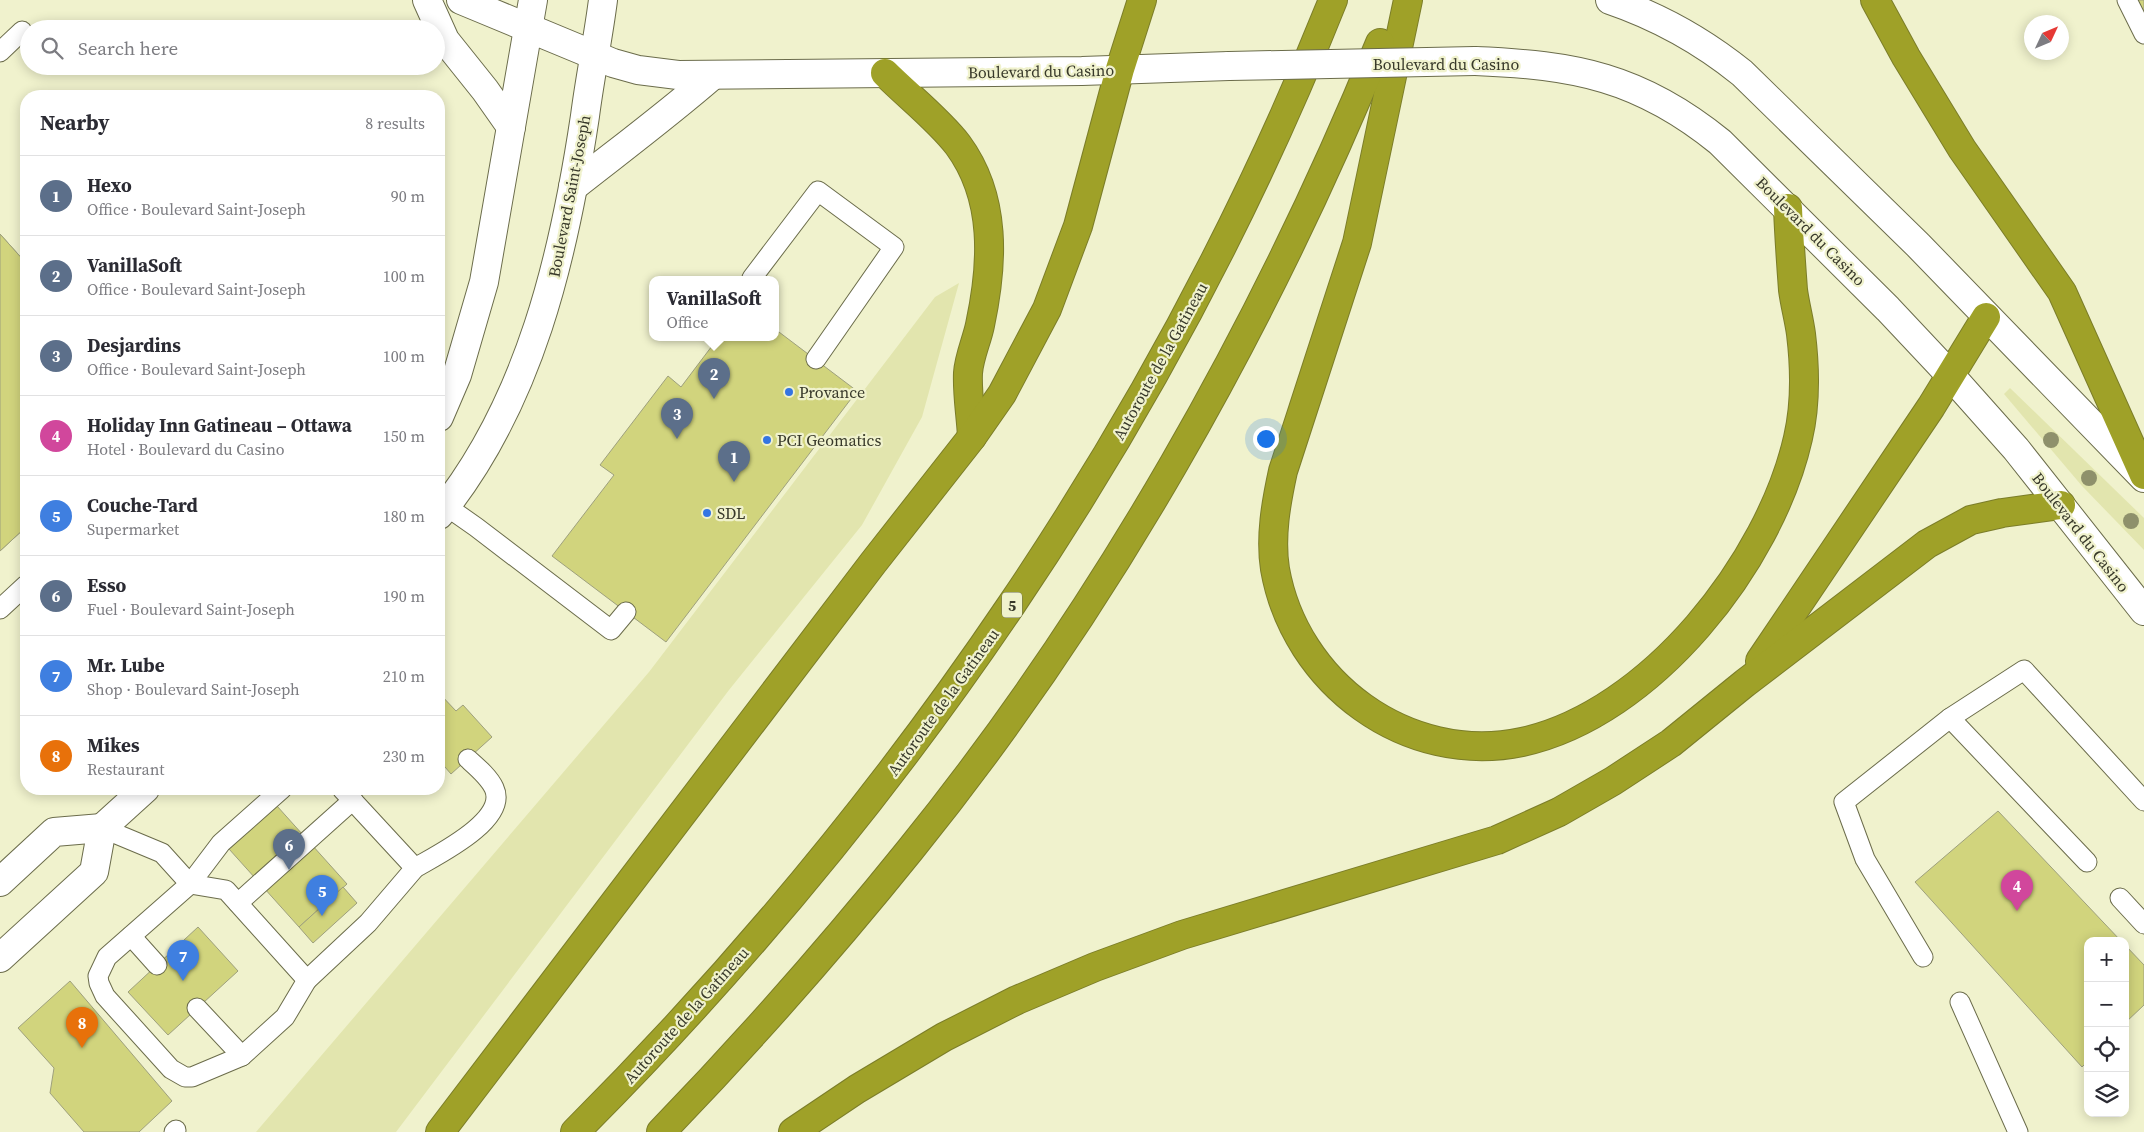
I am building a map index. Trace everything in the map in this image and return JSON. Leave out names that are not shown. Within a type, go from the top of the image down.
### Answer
[{"type":"highway","points":[[440,1132],[856,586],[972,437],[1017,367],[1047,309],[1087,196],[1120,70],[1142,0]]},
{"type":"highway","name":"Autoroute de la Gatineau","points":[[575,1132],[697,1005],[804,882],[908,751],[1016,599],[1100,468],[1180,326],[1262,163],[1333,0]]},
{"type":"highway","points":[[661,1132],[781,1004],[912,849],[1030,688],[1084,607],[1183,445],[1275,277],[1348,119],[1397,0]]},
{"type":"highway","points":[[1408,0],[1357,243],[1283,471],[1277,500],[1273,548],[1275,569],[1288,613],[1311,657],[1344,694],[1388,724],[1424,738],[1471,747],[1505,744],[1545,735],[1595,712],[1644,678],[1676,648],[1726,591],[1768,525],[1784,487],[1799,436],[1803,402],[1803,368],[1800,332],[1793,293],[1788,208]]},
{"type":"highway","points":[[1875,0],[1906,57],[1962,149],[2062,292],[2144,477]]},
{"type":"highway","points":[[885,73],[955,141],[973,172],[984,199],[988,226],[990,264],[980,326],[968,372],[972,437]]},
{"type":"highway","points":[[1745,683],[1951,376],[1986,317]]},
{"type":"highway","points":[[793,1132],[857,1089],[944,1037],[1017,1000],[1095,967],[1182,935],[1450,856],[1497,840],[1559,812],[1641,763],[1684,732],[1927,544],[1955,527],[1994,514],[2061,505]]},
{"type":"main road","points":[[427,0],[436,20]]},
{"type":"main road","name":"Boulevard du Casino","points":[[462,0],[528,30],[596,57],[638,70],[712,76],[1475,62],[1568,69],[1603,78],[1654,96],[1682,112],[1720,142],[1788,208],[1951,376],[2061,505],[2144,611]]},
{"type":"main road","points":[[445,403],[457,375],[479,305],[492,245],[533,0]]},
{"type":"main road","name":"Boulevard Saint-Joseph","points":[[445,507],[474,466],[510,397],[552,279],[574,187],[596,57],[603,0]]},
{"type":"main road","points":[[1610,0],[1676,27],[1722,56],[1742,73],[1829,156],[2144,477]]},
{"type":"main road","points":[[445,40],[485,90],[511,127]]},
{"type":"main road","points":[[574,187],[643,131],[669,113],[712,76]]},
{"type":"main road","points":[[0,882],[54,832],[102,828],[138,795]]},
{"type":"main road","points":[[0,958],[94,872],[102,828]]},
{"type":"lane","points":[[2127,0],[2144,34]]},
{"type":"lane","points":[[0,52],[20,32]]},
{"type":"lane","points":[[754,276],[818,191],[894,247],[816,359]]},
{"type":"lane","points":[[445,512],[476,527],[612,630],[626,612]]},
{"type":"lane","points":[[0,610],[20,591]]},
{"type":"lane","points":[[1923,957],[1865,859],[1844,802],[1950,718],[2024,670],[2144,801]]},
{"type":"lane","points":[[1950,718],[2087,862]]},
{"type":"lane","points":[[275,795],[222,843],[190,884],[107,957],[98,976],[99,984],[105,996],[171,1069],[185,1077],[192,1077],[242,1056],[285,1017],[307,980],[368,923],[415,868],[471,833],[493,809],[496,803],[494,788],[468,759]]},
{"type":"lane","points":[[238,903],[348,795],[415,868]]},
{"type":"lane","points":[[102,828],[162,853],[190,884],[226,890],[307,980]]},
{"type":"lane","points":[[2120,898],[2144,924]]},
{"type":"lane","points":[[131,936],[157,965]]},
{"type":"lane","points":[[1960,1002],[2018,1132]]},
{"type":"lane","points":[[197,1008],[242,1056]]},
{"type":"green space","points":[[959,283],[922,417],[862,525],[729,690],[396,1132],[256,1132],[649,672],[935,297]]},
{"type":"green space","points":[[2010,388],[2144,518],[2144,550],[2082,486],[2004,394]]},
{"type":"building","points":[[2134,0],[2144,0],[2144,21]]},
{"type":"building","points":[[0,234],[20,256],[20,533],[0,551]]},
{"type":"building","points":[[0,234],[20,256],[20,533],[0,551]]},
{"type":"building","points":[[779,332],[857,391],[666,642],[552,556],[614,475],[600,465],[668,376],[681,387],[716,341],[779,341]]},
{"type":"building","points":[[445,699],[456,711],[463,705],[492,737],[451,774],[445,767]]},
{"type":"building","points":[[277,806],[347,884],[299,927],[229,849]]},
{"type":"building","points":[[1998,811],[2117,937],[2084,937],[2084,1065],[2082,1067],[1915,882]]},
{"type":"building","points":[[343,887],[357,903],[313,943],[299,927]]},
{"type":"building","points":[[198,927],[238,971],[168,1035],[128,992]]},
{"type":"building","points":[[2129,949],[2144,965],[2144,1005],[2129,1019]]},
{"type":"building","points":[[70,981],[172,1101],[139,1132],[84,1132],[50,1093],[54,1068],[18,1028]]},
{"type":"place","name":"Provance","points":[[789,392]]},
{"type":"place","name":"VanillaSoft","points":[[714,399]]},
{"type":"place","name":"Desjardins","points":[[677,439]]},
{"type":"place","name":"PCI Geomatics","points":[[767,440]]},
{"type":"place","name":"Hexo","points":[[734,482]]},
{"type":"place","name":"SDL","points":[[707,513]]},
{"type":"place","name":"Esso","points":[[289,870]]},
{"type":"place","name":"Holiday Inn Gatineau – Ottawa","points":[[2017,911]]},
{"type":"place","name":"Couche-Tard","points":[[322,916]]},
{"type":"place","name":"Mr. Lube","points":[[183,981]]},
{"type":"place","name":"Mikes","points":[[82,1048]]}]
